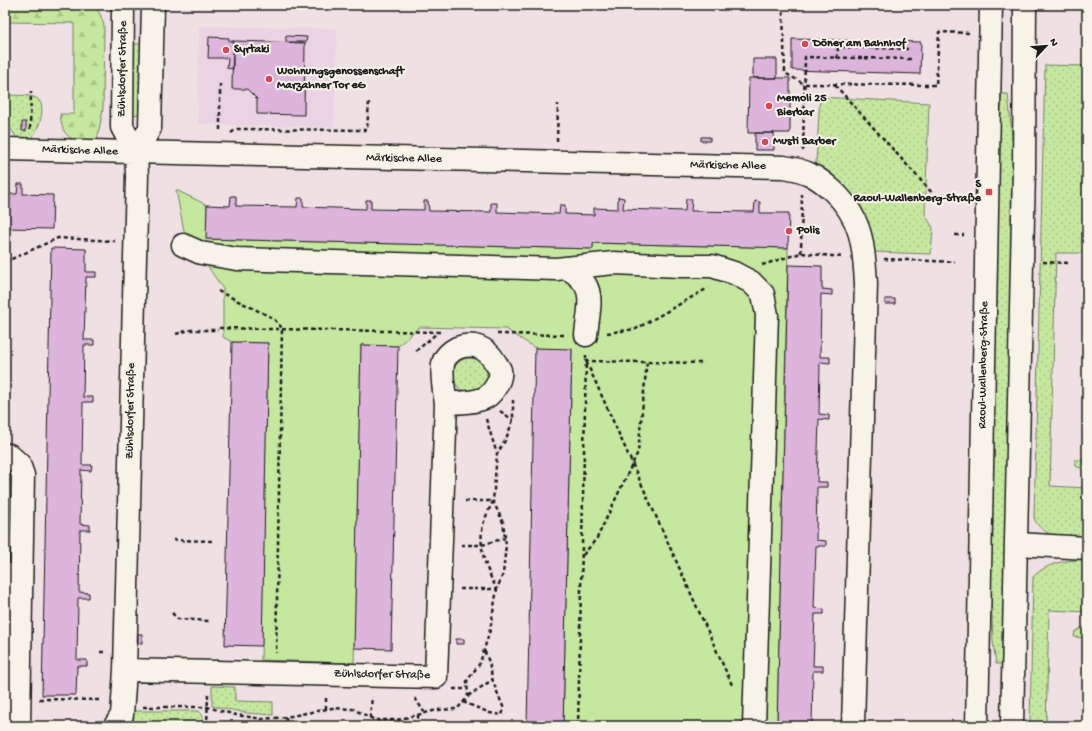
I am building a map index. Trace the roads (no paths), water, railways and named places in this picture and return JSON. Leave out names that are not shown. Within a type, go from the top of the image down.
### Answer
[{"type":"street","name":"Zühlsdorfer Straße","points":[[124,5],[122,127],[136,153]]},
{"type":"street","name":"Zühlsdorfer Straße","points":[[115,726],[122,715],[126,670],[136,153],[150,128],[153,5]]},
{"type":"street","name":"Raoul-Wallenberg-Straße","points":[[977,726],[991,5]]},
{"type":"street","points":[[1012,726],[1024,170],[1025,5]]},
{"type":"street","name":"Märkische Allee","points":[[5,149],[784,167],[802,170],[823,181],[851,210],[858,228],[864,259],[866,284],[853,726]]},
{"type":"street","points":[[183,245],[201,253],[237,259],[567,268],[614,263],[712,266],[734,273],[751,282],[763,294],[767,315],[754,726]]},
{"type":"street","points":[[567,268],[580,275],[586,284],[590,296],[586,335]]},
{"type":"street","name":"Zühlsdorfer Straße","points":[[126,670],[436,677],[446,403],[442,381],[443,362],[451,350],[466,345],[479,346],[490,354],[500,370],[499,379],[494,391],[483,399],[465,403],[446,403]]},
{"type":"street","points":[[5,455],[9,455],[19,464],[23,475],[19,726]]},
{"type":"street","points":[[1017,544],[1087,548]]},
{"type":"street","points":[[5,574],[21,597]]},
{"type":"place","name":"Döner am Bahnhof","points":[[805,44]]},
{"type":"place","name":"Syrtaki","points":[[226,50]]},
{"type":"place","name":"Wohnungsgenossenschaft Marzahner Tor eG","points":[[269,79]]},
{"type":"place","name":"Memoli 25 Bierbar","points":[[769,106]]},
{"type":"place","name":"Musti Barber","points":[[765,142]]},
{"type":"place","name":"S Raoul-Wallenberg-Straße","points":[[989,192]]},
{"type":"place","name":"Polis","points":[[789,231]]}]
